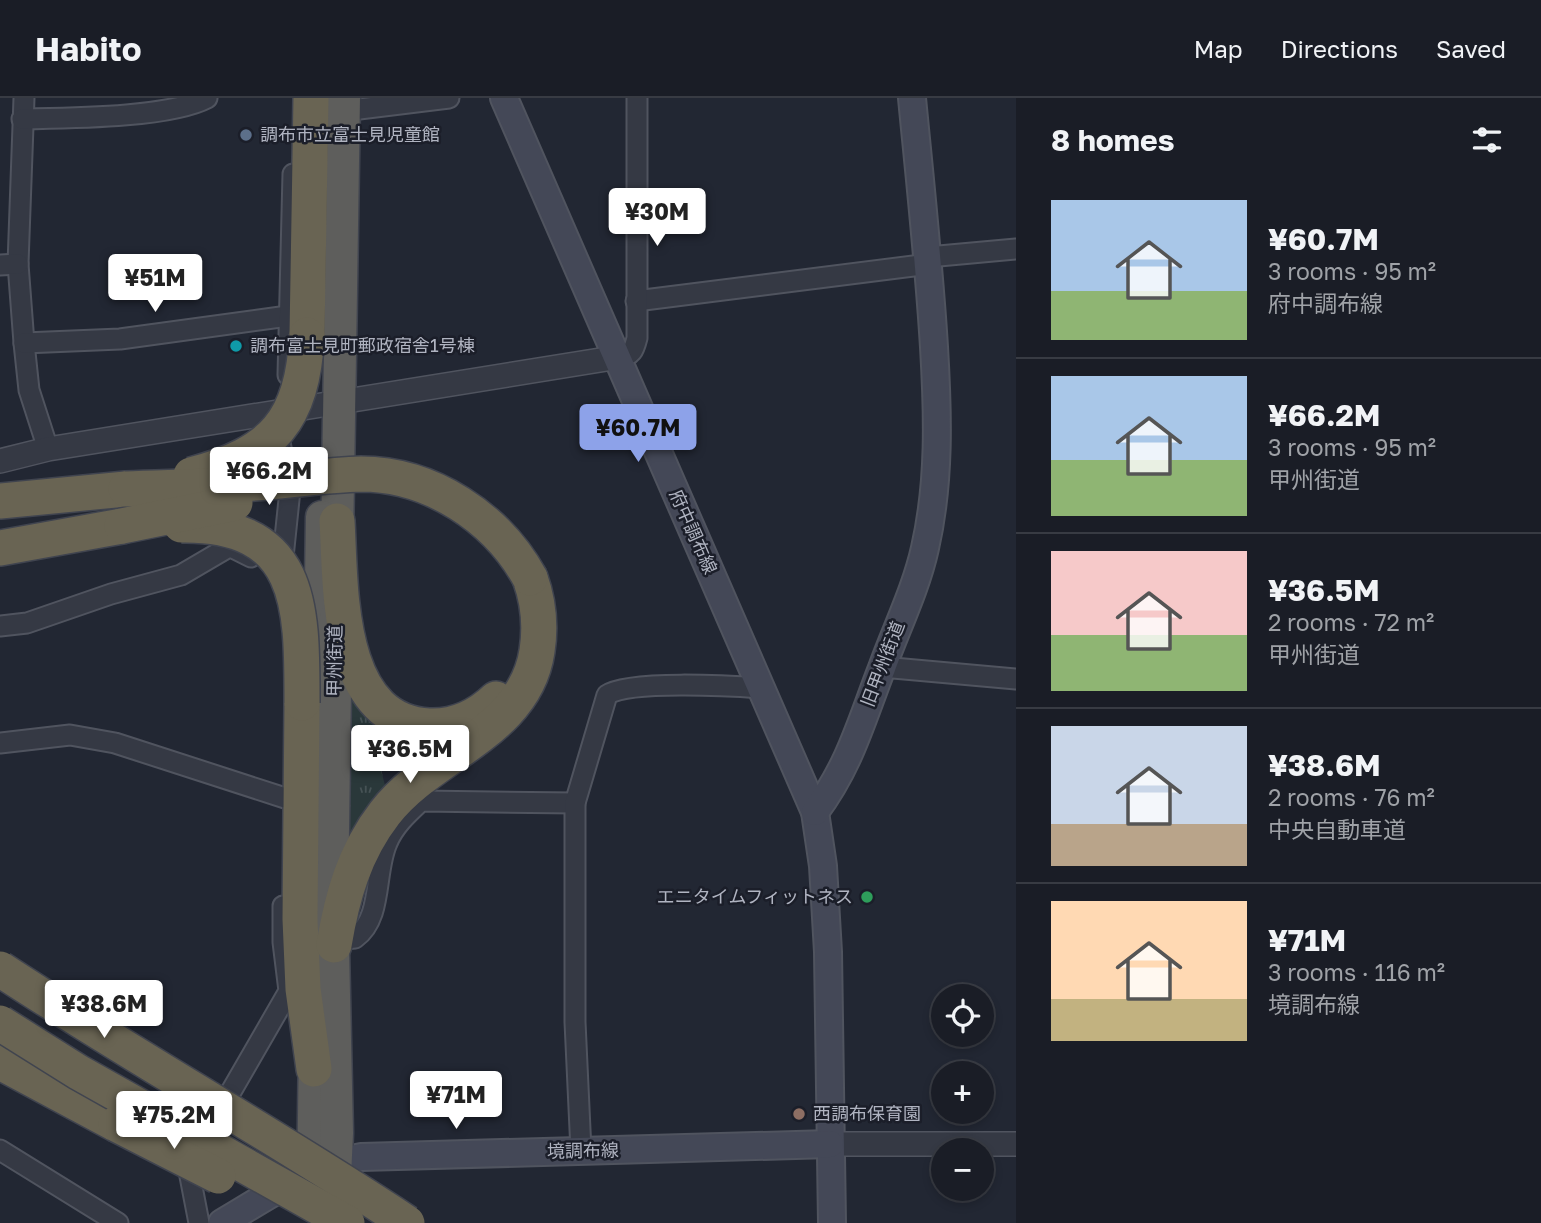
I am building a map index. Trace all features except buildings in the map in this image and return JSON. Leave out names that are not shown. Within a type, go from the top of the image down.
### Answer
[{"type":"highway","points":[[126,489],[205,471],[247,456],[275,436],[294,406],[305,365],[307,335],[311,98]]},
{"type":"highway","name":"甲州街道","points":[[333,1223],[314,1069],[339,102]]},
{"type":"highway","name":"甲州街道","points":[[314,1223],[325,1166],[334,943],[337,521],[331,402]]},
{"type":"highway","points":[[0,500],[126,489],[254,484],[362,474],[401,480],[439,493],[478,515],[507,543],[523,581],[523,642],[517,666],[502,693],[483,711],[462,721],[442,726],[419,725],[402,719],[369,691],[349,649],[342,613],[337,521]]},
{"type":"highway","points":[[0,548],[203,508],[340,488],[381,491],[418,499],[468,526],[523,581],[539,602],[539,636],[536,659],[521,695],[494,725],[420,778],[384,814],[353,866],[334,943]]},
{"type":"highway","points":[[0,510],[65,496]]},
{"type":"highway","points":[[122,526],[212,525],[230,529],[260,544],[272,556],[285,572],[299,609],[302,703],[300,919],[303,989],[314,1069]]},
{"type":"highway","points":[[0,969],[100,1035],[309,1158],[407,1223]]},
{"type":"highway","points":[[0,987],[165,1090],[407,1223]]},
{"type":"highway","points":[[0,1023],[78,1072],[347,1223]]},
{"type":"highway","points":[[0,1062],[160,1147],[314,1223]]},
{"type":"main road","name":"府中調布線","points":[[504,98],[815,812]]},
{"type":"main road","name":"旧甲州街道","points":[[815,812],[843,771],[925,550],[935,476],[937,401],[929,260],[912,98]]},
{"type":"main road","points":[[815,812],[823,866],[828,952],[832,1223]]},
{"type":"main road","name":"境調布線","points":[[325,1166],[361,1157],[830,1144]]},
{"type":"main road","points":[[222,1223],[325,1166]]},
{"type":"street","points":[[23,98],[9,264],[24,343],[29,390],[48,449]]},
{"type":"street","points":[[22,119],[105,116],[192,106],[206,98]]},
{"type":"street","points":[[199,1223],[188,1167],[289,991],[283,942],[287,676],[279,597],[290,491],[279,412],[289,316],[290,230],[298,98]]},
{"type":"street","points":[[339,102],[449,98]]},
{"type":"street","points":[[0,461],[48,449],[628,356],[634,351],[637,338],[637,98]]},
{"type":"street","points":[[636,301],[1016,249]]},
{"type":"street","points":[[24,343],[120,339],[289,316]]},
{"type":"street","points":[[0,626],[27,623],[111,594],[159,583],[181,575],[221,551],[233,548],[259,565],[279,597]]},
{"type":"street","points":[[882,667],[1016,679]]},
{"type":"street","points":[[581,1150],[575,1022],[575,803],[610,692],[702,685],[761,688]]},
{"type":"street","points":[[0,743],[70,735],[115,743],[285,798]]},
{"type":"street","points":[[334,943],[355,938],[369,924],[380,862],[387,843],[399,823],[421,801],[575,803]]},
{"type":"street","points":[[0,951],[230,1094]]},
{"type":"street","points":[[830,1144],[1016,1143]]},
{"type":"street","points":[[0,1150],[118,1223]]},
{"type":"green space","points":[[347,677],[387,721],[379,749],[388,796],[348,851]]},
{"type":"place","name":"調布市立富士見児童館","points":[[246,135]]},
{"type":"place","name":"調布富士見町郵政宿舎1号棟","points":[[236,346]]},
{"type":"place","name":"エニタイムフィットネス","points":[[867,897]]},
{"type":"place","name":"西調布保育園","points":[[799,1114]]}]
